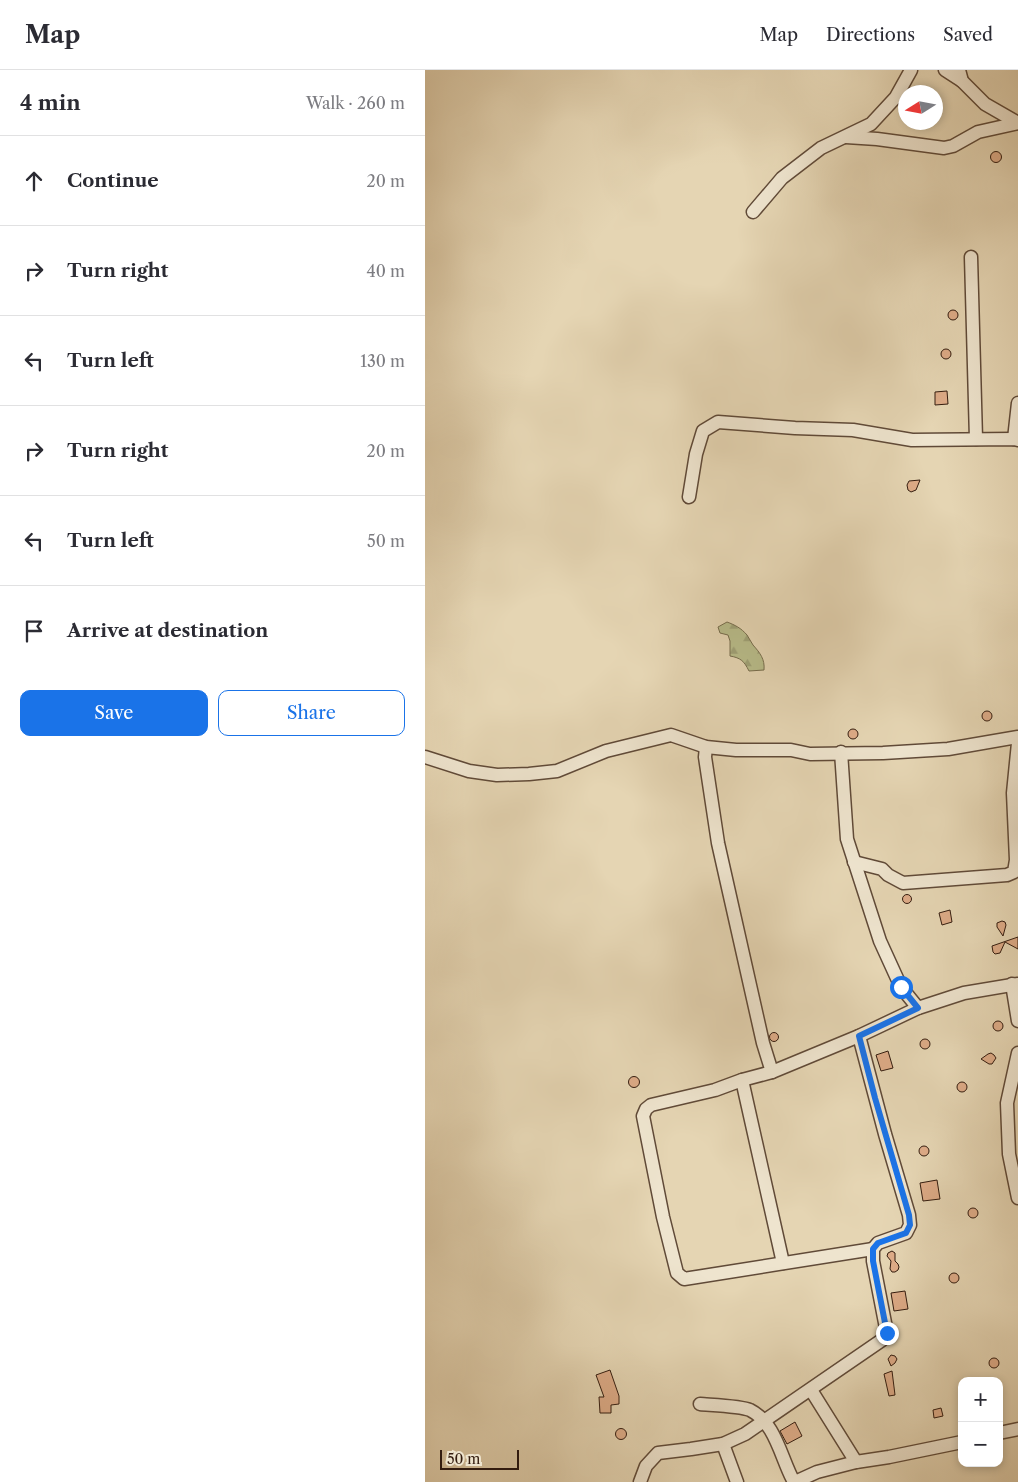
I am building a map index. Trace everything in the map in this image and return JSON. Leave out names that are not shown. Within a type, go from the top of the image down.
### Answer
[{"type":"street","points":[[753,212],[782,178],[821,148],[871,124],[896,97],[911,70]]},
{"type":"street","points":[[945,70],[961,75],[985,104],[1018,123]]},
{"type":"street","points":[[845,136],[944,148],[953,146],[978,132],[1018,123]]},
{"type":"street","points":[[971,257],[976,439]]},
{"type":"street","points":[[689,497],[696,454],[703,431],[718,422],[853,430],[912,440],[1016,440],[1018,403]]},
{"type":"street","points":[[425,758],[469,771],[497,775],[529,774],[557,771],[606,752],[671,736],[706,747],[736,750],[791,750],[810,754],[841,752],[883,753],[948,749],[1018,736]]},
{"type":"street","points":[[854,862],[882,869],[903,882],[1007,875],[1014,872],[1017,860],[1013,793],[1018,743]]},
{"type":"street","points":[[706,747],[705,757],[717,843],[763,1043],[772,1072]]},
{"type":"street","points":[[841,752],[847,839],[880,941],[901,987],[918,1008]]},
{"type":"street","points":[[873,1249],[684,1279],[677,1273],[663,1217],[643,1116],[647,1108],[651,1105],[715,1090],[772,1072],[859,1036],[918,1008],[964,993],[1015,984],[1018,1021]]},
{"type":"street","points":[[640,1482],[646,1466],[658,1453],[691,1450],[723,1444],[745,1434],[883,1340],[887,1333],[873,1261],[873,1249],[878,1243],[906,1233],[910,1225],[909,1215],[859,1036]]},
{"type":"street","points":[[1018,1054],[1007,1103],[1009,1154],[1018,1198]]},
{"type":"street","points":[[742,1080],[783,1263]]},
{"type":"street","points":[[811,1390],[856,1462]]},
{"type":"street","points":[[700,1404],[749,1410],[765,1421],[776,1440],[794,1482],[817,1472],[856,1462],[958,1443]]},
{"type":"street","points":[[1003,1432],[1018,1429]]},
{"type":"street","points":[[723,1444],[737,1482]]},
{"type":"green space","points":[[727,622],[738,627],[747,635],[761,656],[764,670],[749,671],[742,660],[730,656],[728,635],[720,633],[718,627]]},
{"type":"building","points":[[994,152],[998,152],[1001,157],[1000,161],[994,162],[991,159],[991,155]]},
{"type":"building","points":[[953,310],[958,315],[953,320],[948,315]]},
{"type":"building","points":[[944,349],[948,349],[951,354],[950,358],[944,359],[941,356],[941,352]]},
{"type":"building","points":[[947,391],[948,404],[935,405],[935,392]]},
{"type":"building","points":[[920,480],[916,490],[911,492],[908,490],[907,485],[909,481]]},
{"type":"building","points":[[985,711],[989,711],[992,716],[991,720],[985,721],[982,718],[982,714]]},
{"type":"building","points":[[851,729],[855,729],[858,734],[857,738],[851,739],[848,736],[848,732]]},
{"type":"building","points":[[907,894],[912,899],[907,904],[902,899]]},
{"type":"building","points":[[950,910],[952,922],[942,925],[939,913]]},
{"type":"building","points":[[1002,921],[1006,925],[1003,936],[997,927],[997,923]]},
{"type":"building","points":[[1018,937],[1018,949],[1005,942],[1000,953],[995,954],[993,952],[992,946]]},
{"type":"building","points":[[998,1021],[1003,1026],[998,1031],[993,1026]]},
{"type":"building","points":[[774,1033],[778,1037],[774,1041],[770,1037]]},
{"type":"building","points":[[923,1039],[927,1039],[930,1044],[929,1048],[923,1049],[920,1046],[920,1042]]},
{"type":"building","points":[[888,1051],[893,1068],[881,1071],[876,1055]]},
{"type":"building","points":[[991,1053],[996,1058],[992,1064],[981,1059],[988,1054]]},
{"type":"building","points":[[634,1076],[640,1082],[634,1088],[628,1082]]},
{"type":"building","points":[[960,1082],[964,1082],[967,1087],[966,1091],[960,1092],[957,1089],[957,1085]]},
{"type":"building","points":[[922,1146],[926,1146],[929,1151],[928,1155],[922,1156],[919,1153],[919,1149]]},
{"type":"building","points":[[937,1180],[940,1199],[923,1201],[920,1183]]},
{"type":"building","points":[[973,1208],[978,1213],[973,1218],[968,1213]]},
{"type":"building","points":[[892,1251],[895,1253],[895,1261],[899,1267],[895,1272],[892,1272],[890,1269],[891,1261],[887,1256]]},
{"type":"building","points":[[952,1273],[956,1273],[959,1278],[958,1282],[952,1283],[949,1280],[949,1276]]},
{"type":"building","points":[[905,1291],[908,1309],[894,1311],[891,1293]]},
{"type":"building","points":[[891,1355],[897,1359],[891,1366],[888,1359]]},
{"type":"building","points":[[992,1358],[996,1358],[999,1363],[998,1367],[992,1368],[989,1365],[989,1361]]},
{"type":"building","points":[[610,1370],[619,1396],[619,1404],[611,1405],[611,1413],[600,1413],[599,1397],[604,1397],[596,1375]]},
{"type":"building","points":[[892,1371],[895,1395],[889,1396],[884,1374]]},
{"type":"building","points":[[941,1408],[943,1416],[934,1418],[933,1410]]},
{"type":"building","points":[[795,1422],[802,1436],[787,1444],[780,1431]]},
{"type":"building","points":[[621,1428],[627,1434],[621,1440],[615,1434]]},
{"type":"route","points":[[887,1333],[873,1261],[873,1249],[878,1243],[906,1233],[910,1225],[898,1174],[885,1134],[859,1036],[918,1008],[901,987]]}]
